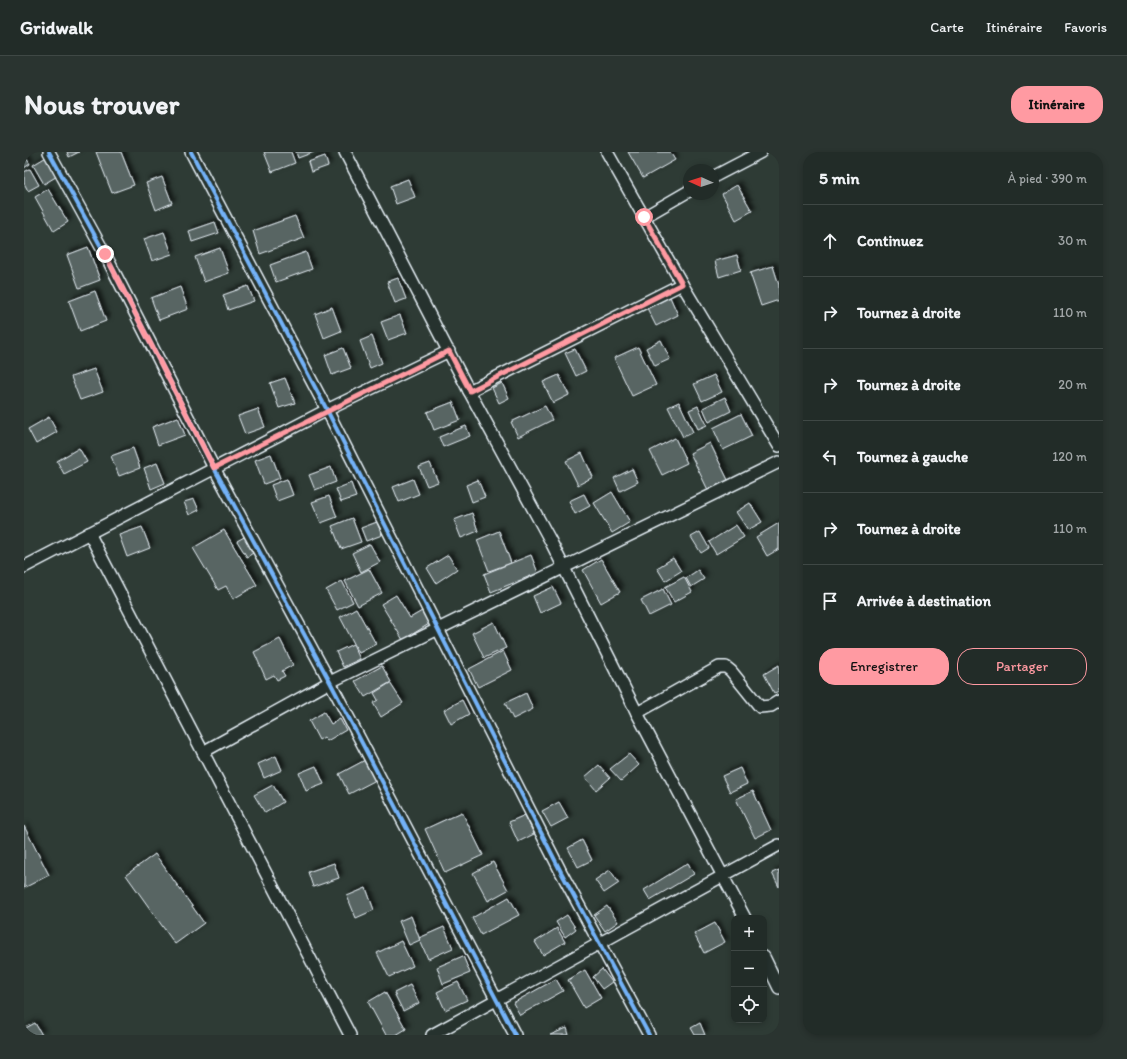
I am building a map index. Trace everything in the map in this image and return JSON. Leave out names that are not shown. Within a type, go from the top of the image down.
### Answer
[{"type":"street","points":[[49,152],[105,254],[214,468],[330,682],[515,1035]]},
{"type":"street","points":[[191,152],[327,410],[561,872],[649,1035]]},
{"type":"street","points":[[345,152],[564,568],[637,713],[724,875],[744,915]]},
{"type":"street","points":[[607,152],[682,284],[779,446]]},
{"type":"street","points":[[719,174],[761,152]]},
{"type":"street","points":[[644,217],[683,194]]},
{"type":"street","points":[[470,391],[682,284]]},
{"type":"street","points":[[24,567],[327,410],[449,351]]},
{"type":"street","points":[[203,752],[330,682],[779,462]]},
{"type":"street","points":[[89,533],[350,1035]]},
{"type":"street","points":[[637,713],[719,666],[726,667],[731,671],[760,707],[771,706],[779,701]]},
{"type":"street","points":[[432,1035],[779,845]]},
{"type":"street","points":[[767,963],[778,984]]},
{"type":"building","points":[[67,152],[79,152],[69,157]]},
{"type":"building","points":[[96,152],[121,152],[134,185],[112,193]]},
{"type":"building","points":[[264,152],[291,152],[295,163],[272,172]]},
{"type":"building","points":[[296,152],[314,152],[298,158]]},
{"type":"building","points":[[628,152],[670,152],[675,160],[643,178]]},
{"type":"building","points":[[24,155],[30,164],[24,168]]},
{"type":"building","points":[[48,156],[59,175],[44,184],[33,165]]},
{"type":"building","points":[[325,156],[328,166],[311,172],[308,162]]},
{"type":"building","points":[[30,169],[39,185],[28,191],[24,183],[24,172]]},
{"type":"building","points":[[162,177],[172,203],[156,210],[146,183]]},
{"type":"building","points":[[408,179],[415,197],[396,204],[390,186]]},
{"type":"building","points":[[737,185],[752,211],[736,220],[722,194]]},
{"type":"building","points":[[48,189],[68,222],[54,231],[35,197]]},
{"type":"building","points":[[295,216],[304,238],[260,254],[253,231]]},
{"type":"building","points":[[215,222],[219,233],[192,242],[189,231]]},
{"type":"building","points":[[164,232],[172,254],[152,261],[144,239]]},
{"type":"building","points":[[88,247],[100,280],[79,288],[67,255]]},
{"type":"building","points":[[220,248],[229,273],[204,282],[195,257]]},
{"type":"building","points":[[306,252],[312,269],[276,282],[270,265]]},
{"type":"building","points":[[737,255],[741,270],[719,277],[715,261]]},
{"type":"building","points":[[773,266],[779,285],[779,300],[761,306],[750,273]]},
{"type":"building","points":[[398,278],[406,299],[395,303],[387,282]]},
{"type":"building","points":[[248,286],[254,301],[228,310],[223,295]]},
{"type":"building","points":[[180,287],[188,309],[159,320],[151,298]]},
{"type":"building","points":[[95,291],[106,321],[80,331],[69,301]]},
{"type":"building","points":[[670,297],[678,315],[656,326],[647,308]]},
{"type":"building","points":[[332,307],[341,331],[324,338],[315,314]]},
{"type":"building","points":[[400,315],[407,333],[388,340],[381,322]]},
{"type":"building","points":[[372,336],[382,363],[370,368],[360,341]]},
{"type":"building","points":[[661,340],[670,359],[655,366],[646,348]]},
{"type":"building","points":[[638,347],[656,385],[632,396],[614,358]]},
{"type":"building","points":[[343,348],[351,368],[332,375],[325,355]]},
{"type":"building","points":[[575,349],[586,371],[576,376],[565,353]]},
{"type":"building","points":[[94,369],[103,392],[80,400],[71,377]]},
{"type":"building","points":[[559,375],[569,395],[553,403],[543,382]]},
{"type":"building","points":[[714,375],[722,392],[702,401],[694,384]]},
{"type":"building","points":[[285,378],[295,403],[279,408],[270,383]]},
{"type":"building","points":[[502,383],[509,398],[499,403],[492,388]]},
{"type":"building","points":[[725,397],[731,411],[709,422],[703,408]]},
{"type":"building","points":[[453,402],[460,420],[434,430],[427,412]]},
{"type":"building","points":[[679,402],[693,432],[683,437],[668,407]]},
{"type":"building","points":[[545,406],[552,420],[518,437],[511,422]]},
{"type":"building","points":[[698,406],[707,425],[698,429],[689,410]]},
{"type":"building","points":[[258,409],[265,427],[245,434],[238,416]]},
{"type":"building","points":[[741,414],[752,436],[723,450],[713,428]]},
{"type":"building","points":[[49,417],[57,432],[36,444],[28,429]]},
{"type":"building","points":[[178,417],[185,435],[158,445],[152,427]]},
{"type":"building","points":[[466,426],[470,436],[443,447],[439,437]]},
{"type":"building","points":[[675,438],[687,463],[662,475],[650,451]]},
{"type":"building","points":[[710,443],[728,480],[708,490],[690,453]]},
{"type":"building","points":[[79,448],[87,462],[64,474],[57,461]]},
{"type":"building","points":[[133,448],[140,468],[119,476],[111,456]]},
{"type":"building","points":[[582,453],[593,477],[578,485],[566,461]]},
{"type":"building","points":[[271,454],[280,478],[264,484],[255,460]]},
{"type":"building","points":[[157,463],[165,483],[151,489],[144,468]]},
{"type":"building","points":[[430,463],[438,482],[427,486],[419,467]]},
{"type":"building","points":[[331,467],[336,482],[315,490],[309,475]]},
{"type":"building","points":[[632,469],[638,482],[620,491],[614,478]]},
{"type":"building","points":[[287,479],[293,495],[277,501],[271,485]]},
{"type":"building","points":[[413,479],[419,494],[399,502],[393,487]]},
{"type":"building","points":[[478,480],[485,497],[472,502],[466,485]]},
{"type":"building","points":[[351,483],[356,497],[341,502],[336,489]]},
{"type":"building","points":[[612,492],[630,522],[612,533],[594,503]]},
{"type":"building","points":[[584,494],[590,506],[575,514],[569,501]]},
{"type":"building","points":[[329,496],[337,517],[321,523],[312,502]]},
{"type":"building","points":[[194,499],[199,510],[189,515],[184,502]]},
{"type":"building","points":[[750,503],[762,522],[748,530],[736,512]]},
{"type":"building","points":[[472,513],[478,531],[461,538],[454,520]]},
{"type":"building","points":[[352,518],[361,542],[341,549],[332,526]]},
{"type":"building","points":[[377,522],[382,535],[366,541],[361,528]]},
{"type":"building","points":[[779,523],[779,549],[767,556],[756,537]]},
{"type":"building","points":[[736,525],[744,537],[716,554],[709,542]]},
{"type":"building","points":[[142,527],[150,548],[127,557],[119,535]]},
{"type":"building","points":[[224,530],[257,585],[233,599],[226,586],[218,590],[193,548]]},
{"type":"building","points":[[499,531],[511,563],[489,571],[477,540]]},
{"type":"building","points":[[700,532],[709,548],[701,553],[691,537]]},
{"type":"building","points":[[246,536],[256,551],[247,557],[237,541]]},
{"type":"building","points":[[370,544],[380,562],[361,572],[352,553]]},
{"type":"building","points":[[448,555],[457,569],[436,583],[427,568]]},
{"type":"building","points":[[531,555],[538,573],[491,592],[484,574]]},
{"type":"building","points":[[673,558],[681,571],[665,581],[657,568]]},
{"type":"building","points":[[601,559],[620,592],[601,603],[583,570]]},
{"type":"building","points":[[369,569],[382,593],[358,606],[345,581]]},
{"type":"building","points":[[698,570],[704,579],[691,587],[686,578]]},
{"type":"building","points":[[684,577],[692,592],[674,602],[665,587]]},
{"type":"building","points":[[342,581],[353,602],[337,610],[326,590]]},
{"type":"building","points":[[553,587],[561,603],[540,613],[533,596]]},
{"type":"building","points":[[663,589],[671,605],[649,616],[641,600]]},
{"type":"building","points":[[396,595],[410,618],[422,611],[429,624],[403,640],[381,604]]},
{"type":"building","points":[[356,608],[376,644],[359,653],[340,617]]},
{"type":"building","points":[[494,622],[506,648],[484,658],[472,633]]},
{"type":"building","points":[[280,639],[293,665],[282,671],[285,676],[277,680],[274,675],[266,679],[254,652]]},
{"type":"building","points":[[353,644],[360,659],[343,667],[336,652]]},
{"type":"building","points":[[503,651],[512,670],[478,687],[469,669]]},
{"type":"building","points":[[779,665],[779,691],[774,693],[764,674]]},
{"type":"building","points":[[382,666],[391,682],[365,697],[355,681]]},
{"type":"building","points":[[390,683],[403,703],[381,717],[373,703],[378,700],[374,693]]},
{"type":"building","points":[[526,693],[533,709],[513,719],[505,703]]},
{"type":"building","points":[[462,700],[469,714],[451,724],[444,710]]},
{"type":"building","points":[[324,712],[331,724],[340,719],[346,730],[327,741],[324,737],[319,740],[309,721]]},
{"type":"building","points":[[629,754],[639,765],[621,781],[610,769]]},
{"type":"building","points":[[276,756],[282,770],[264,778],[258,764]]},
{"type":"building","points":[[367,759],[378,779],[349,794],[339,774]]},
{"type":"building","points":[[599,765],[610,778],[596,790],[585,777]]},
{"type":"building","points":[[316,766],[324,784],[306,791],[299,773]]},
{"type":"building","points":[[740,768],[747,784],[730,792],[722,776]]},
{"type":"building","points":[[273,785],[283,802],[265,813],[254,795]]},
{"type":"building","points":[[753,791],[771,830],[755,838],[736,799]]},
{"type":"building","points":[[559,802],[568,818],[551,827],[542,811]]},
{"type":"building","points":[[462,812],[483,855],[445,873],[425,829]]},
{"type":"building","points":[[525,815],[534,834],[518,842],[509,822]]},
{"type":"building","points":[[24,826],[49,875],[24,888]]},
{"type":"building","points":[[582,840],[592,860],[578,867],[568,848]]},
{"type":"building","points":[[155,854],[204,923],[175,944],[126,875]]},
{"type":"building","points":[[493,862],[508,890],[488,901],[473,873]]},
{"type":"building","points":[[334,863],[339,878],[313,887],[308,872]]},
{"type":"building","points":[[688,863],[694,874],[650,900],[644,890]]},
{"type":"building","points":[[610,870],[619,883],[604,893],[595,880]]},
{"type":"building","points":[[779,870],[779,887],[772,873]]},
{"type":"building","points":[[366,888],[374,910],[356,918],[347,896]]},
{"type":"building","points":[[509,897],[519,915],[481,935],[472,918]]},
{"type":"building","points":[[607,906],[618,922],[605,931],[594,915]]},
{"type":"building","points":[[567,915],[576,929],[565,937],[556,922]]},
{"type":"building","points":[[411,916],[420,940],[409,945],[399,921]]},
{"type":"building","points":[[715,923],[725,942],[704,953],[694,934]]},
{"type":"building","points":[[444,927],[453,948],[428,959],[419,938]]},
{"type":"building","points":[[557,928],[565,942],[543,955],[535,942]]},
{"type":"building","points":[[401,941],[413,966],[389,977],[377,953]]},
{"type":"building","points":[[463,956],[470,973],[443,984],[437,967]]},
{"type":"building","points":[[602,969],[612,982],[602,989],[593,977]]},
{"type":"building","points":[[585,970],[601,998],[584,1008],[568,980]]},
{"type":"building","points":[[556,979],[563,991],[520,1015],[513,1003]]},
{"type":"building","points":[[458,982],[467,1000],[445,1010],[437,992]]},
{"type":"building","points":[[410,985],[419,1003],[403,1011],[394,993]]},
{"type":"building","points":[[385,992],[406,1029],[396,1035],[386,1035],[368,1002]]},
{"type":"building","points":[[35,1023],[42,1035],[24,1035],[24,1029]]},
{"type":"building","points":[[700,1023],[705,1035],[695,1035],[691,1028]]},
{"type":"building","points":[[567,1028],[569,1035],[550,1035]]},
{"type":"cycle path","points":[[49,152],[105,254],[214,468],[330,682],[515,1035]]},
{"type":"cycle path","points":[[191,152],[327,410],[561,872],[649,1035]]},
{"type":"route","points":[[105,254],[214,468],[327,410],[449,351],[470,391],[682,284],[644,217]]}]
